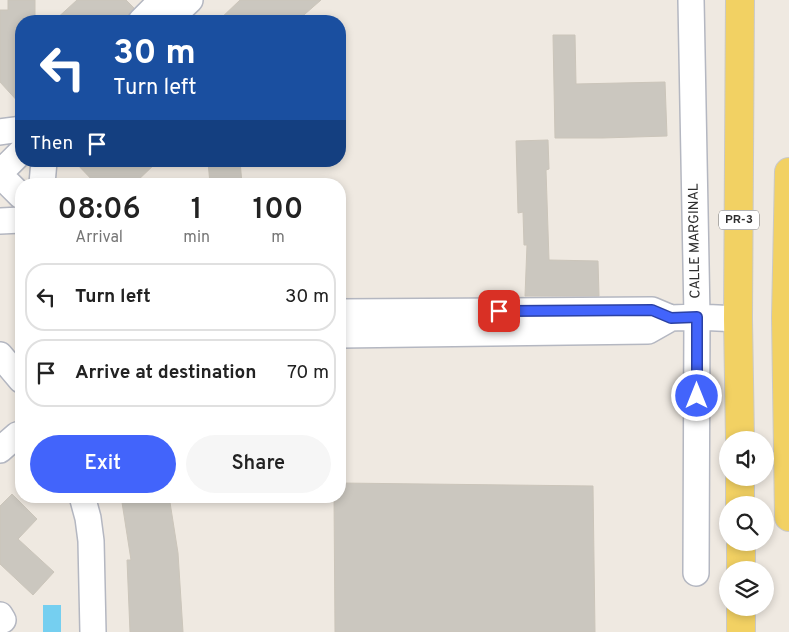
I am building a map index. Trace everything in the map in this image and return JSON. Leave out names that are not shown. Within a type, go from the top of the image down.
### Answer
[{"type":"main road","name":"PR-3","points":[[740,0],[738,319],[740,431]]},
{"type":"main road","points":[[789,172],[787,317],[789,517]]},
{"type":"main road","points":[[741,616],[741,632]]},
{"type":"street","points":[[147,15],[162,0]]},
{"type":"street","points":[[174,15],[190,0]]},
{"type":"street","name":"CALLE MARGINAL","points":[[691,0],[697,317],[696,573]]},
{"type":"street","points":[[0,132],[15,130]]},
{"type":"street","points":[[15,158],[0,174],[15,190]]},
{"type":"street","points":[[0,221],[15,220]]},
{"type":"street","points":[[346,314],[378,323],[591,321],[652,310],[671,318],[738,319]]},
{"type":"street","points":[[346,333],[378,323]]},
{"type":"street","points":[[0,355],[15,373]]},
{"type":"street","points":[[0,450],[15,438]]},
{"type":"street","points":[[84,503],[91,541],[92,632]]},
{"type":"water","points":[[43,605],[61,605],[61,632],[43,632]]},
{"type":"building","points":[[8,0],[35,0],[35,15],[15,15],[15,98],[0,82],[0,10],[8,10]]},
{"type":"building","points":[[77,0],[126,0],[134,8],[128,15],[61,15]]},
{"type":"building","points":[[240,0],[321,0],[304,15],[224,15]]},
{"type":"building","points":[[553,35],[575,35],[576,84],[665,82],[667,136],[555,138]]},
{"type":"building","points":[[548,140],[549,169],[546,170],[549,260],[598,261],[599,296],[525,296],[527,245],[524,245],[523,212],[518,213],[516,141]]},
{"type":"building","points":[[80,167],[152,167],[140,178],[90,178]]},
{"type":"building","points":[[209,167],[241,167],[241,178],[209,178]]},
{"type":"building","points":[[346,483],[593,486],[595,632],[335,632],[334,503],[346,503]]},
{"type":"building","points":[[12,494],[15,497],[15,503],[21,503],[37,519],[18,539],[54,572],[33,595],[0,564],[0,506]]},
{"type":"building","points":[[122,503],[170,503],[178,553],[183,632],[130,632],[127,560],[131,560]]},
{"type":"route","points":[[499,311],[652,310],[671,318],[697,317],[697,396]]}]
